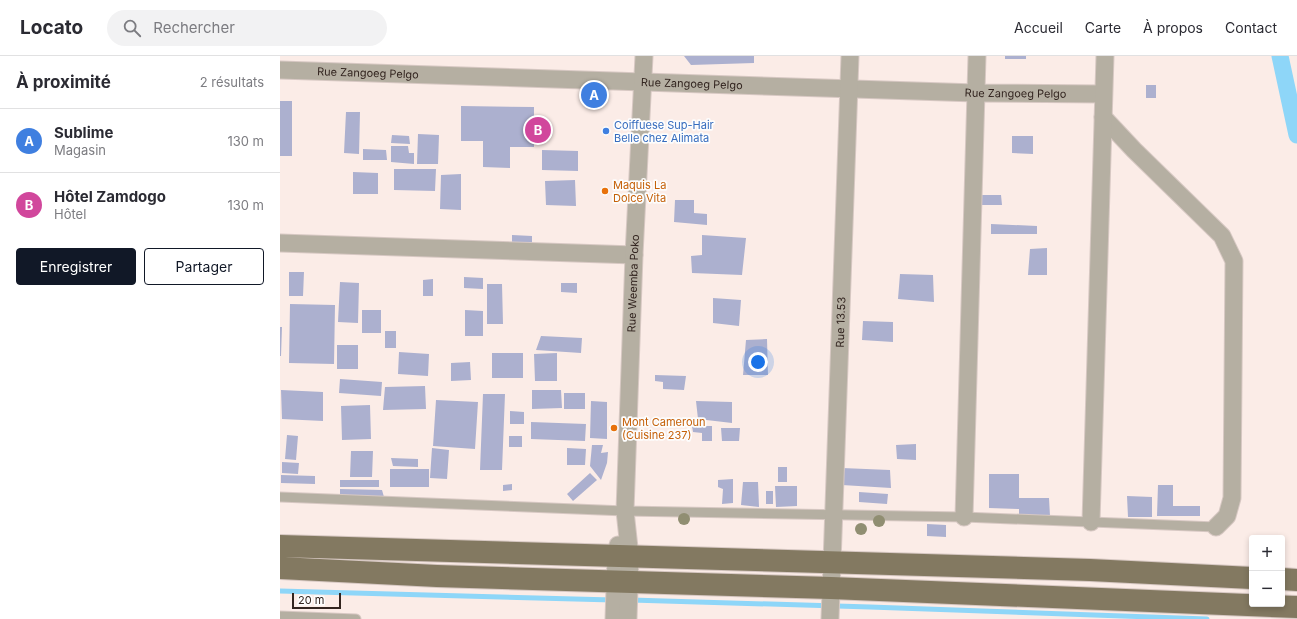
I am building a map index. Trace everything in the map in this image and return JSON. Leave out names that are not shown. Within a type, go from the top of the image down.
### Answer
[{"type":"main road","points":[[280,546],[1090,570],[1249,578]]},
{"type":"main road","points":[[280,568],[437,576],[831,588],[1297,607]]},
{"type":"main road","points":[[1285,579],[1297,580]]},
{"type":"street","name":"Rue Weemba Poko","points":[[614,619],[622,581],[634,255],[644,56]]},
{"type":"street","name":"Rue 13.53","points":[[830,619],[850,56]]},
{"type":"street","points":[[964,517],[977,56]]},
{"type":"street","points":[[1091,522],[1105,56]]},
{"type":"street","name":"Rue Zangoeg Pelgo","points":[[280,70],[976,93],[1103,94]]},
{"type":"street","points":[[1103,117],[1134,150],[1222,236],[1234,261],[1232,498],[1227,516],[1216,527]]},
{"type":"street","points":[[280,243],[634,255]]},
{"type":"street","name":"Rue Weemba Poko","points":[[622,581],[628,619]]},
{"type":"lane","points":[[280,497],[625,511],[833,516],[964,517],[1216,527]]},
{"type":"lane","points":[[280,616],[356,619]]},
{"type":"building","points":[[684,56],[754,56],[754,63],[691,65]]},
{"type":"building","points":[[1005,56],[1026,56],[1026,59],[1005,59]]},
{"type":"building","points":[[1146,85],[1156,85],[1156,98],[1146,98]]},
{"type":"building","points":[[280,101],[292,101],[292,156],[280,156]]},
{"type":"building","points":[[461,106],[534,107],[534,147],[510,147],[510,168],[483,167],[483,141],[461,141]]},
{"type":"building","points":[[346,112],[360,112],[359,154],[344,153]]},
{"type":"building","points":[[418,134],[439,135],[438,164],[417,164]]},
{"type":"building","points":[[392,135],[409,136],[410,144],[391,143]]},
{"type":"building","points":[[1012,136],[1033,136],[1033,154],[1012,153]]},
{"type":"building","points":[[391,146],[408,146],[409,153],[414,153],[414,164],[391,162]]},
{"type":"building","points":[[363,149],[386,150],[387,160],[363,160]]},
{"type":"building","points":[[542,150],[578,151],[578,171],[542,170]]},
{"type":"building","points":[[394,169],[436,169],[435,191],[394,190]]},
{"type":"building","points":[[353,172],[378,173],[378,194],[353,194]]},
{"type":"building","points":[[461,174],[461,210],[440,209],[441,175]]},
{"type":"building","points":[[575,180],[576,206],[546,205],[545,181]]},
{"type":"building","points":[[980,195],[1001,195],[1002,205],[979,205]]},
{"type":"building","points":[[675,200],[694,200],[694,213],[707,214],[707,225],[674,222]]},
{"type":"building","points":[[991,224],[1037,226],[1037,234],[991,234]]},
{"type":"building","points":[[512,235],[532,236],[532,244],[512,243]]},
{"type":"building","points":[[702,235],[746,238],[742,275],[692,273],[691,256],[702,255]]},
{"type":"building","points":[[1047,248],[1047,275],[1028,275],[1030,249]]},
{"type":"building","points":[[289,272],[304,272],[303,296],[289,296]]},
{"type":"building","points":[[900,274],[933,275],[934,302],[898,299]]},
{"type":"building","points":[[464,277],[483,278],[483,289],[464,288]]},
{"type":"building","points":[[433,279],[433,296],[423,296],[423,280]]},
{"type":"building","points":[[340,282],[359,283],[358,323],[338,322]]},
{"type":"building","points":[[561,283],[577,283],[577,293],[561,292]]},
{"type":"building","points":[[487,284],[502,284],[503,324],[487,324]]},
{"type":"building","points":[[713,298],[741,300],[739,326],[713,323]]},
{"type":"building","points":[[290,304],[335,305],[334,364],[289,363]]},
{"type":"building","points":[[362,310],[381,310],[381,333],[362,333]]},
{"type":"building","points":[[465,310],[483,311],[483,336],[465,336]]},
{"type":"building","points":[[863,321],[893,322],[893,342],[862,340]]},
{"type":"building","points":[[280,327],[282,327],[281,356],[280,356]]},
{"type":"building","points":[[385,331],[396,331],[396,348],[385,348]]},
{"type":"building","points":[[541,336],[582,338],[581,353],[536,350]]},
{"type":"building","points":[[767,339],[768,375],[743,375],[746,340]]},
{"type":"building","points":[[337,345],[358,345],[358,369],[337,369]]},
{"type":"building","points":[[399,352],[429,354],[428,376],[398,374]]},
{"type":"building","points":[[492,353],[523,353],[523,378],[492,378]]},
{"type":"building","points":[[557,353],[557,381],[535,381],[534,354]]},
{"type":"building","points":[[470,362],[471,380],[451,381],[451,363]]},
{"type":"building","points":[[655,375],[686,376],[684,390],[663,389],[663,382],[655,381]]},
{"type":"building","points":[[340,379],[382,382],[381,396],[339,393]]},
{"type":"building","points":[[425,386],[426,409],[383,410],[385,387]]},
{"type":"building","points":[[281,390],[323,392],[323,421],[282,419]]},
{"type":"building","points":[[532,390],[561,390],[562,408],[532,409]]},
{"type":"building","points":[[564,393],[585,393],[585,409],[564,409]]},
{"type":"building","points":[[483,394],[505,394],[502,470],[480,470]]},
{"type":"building","points":[[436,400],[478,402],[475,449],[433,446]]},
{"type":"building","points":[[591,401],[607,402],[607,439],[590,438]]},
{"type":"building","points":[[696,401],[732,402],[732,423],[698,419]]},
{"type":"building","points":[[370,405],[371,439],[342,440],[341,406]]},
{"type":"building","points":[[510,411],[524,412],[524,424],[510,424]]},
{"type":"building","points":[[531,422],[586,424],[585,441],[531,439]]},
{"type":"building","points":[[692,426],[712,426],[712,441],[702,441],[702,433],[693,432]]},
{"type":"building","points":[[721,428],[740,428],[739,441],[722,441]]},
{"type":"building","points":[[287,435],[298,436],[296,460],[285,459]]},
{"type":"building","points":[[509,436],[522,436],[522,447],[509,447]]},
{"type":"building","points":[[916,444],[916,460],[897,459],[896,445]]},
{"type":"building","points":[[592,445],[603,445],[601,453],[608,452],[607,463],[601,480],[590,466]]},
{"type":"building","points":[[432,448],[449,450],[447,479],[430,478]]},
{"type":"building","points":[[567,448],[586,449],[585,465],[567,465]]},
{"type":"building","points":[[351,451],[373,451],[372,477],[350,477]]},
{"type":"building","points":[[391,458],[418,459],[418,467],[393,466]]},
{"type":"building","points":[[282,462],[299,463],[298,474],[282,473]]},
{"type":"building","points":[[778,467],[787,467],[787,482],[778,482]]},
{"type":"building","points":[[842,468],[890,470],[891,488],[842,485]]},
{"type":"building","points":[[390,469],[429,469],[429,487],[390,487]]},
{"type":"building","points":[[590,473],[597,480],[573,501],[567,494]]},
{"type":"building","points":[[989,474],[1019,474],[1019,498],[1049,498],[1050,516],[1019,516],[1019,509],[989,508]]},
{"type":"building","points":[[281,475],[315,476],[315,484],[281,483]]},
{"type":"building","points":[[733,479],[733,503],[722,504],[723,489],[718,487],[718,480]]},
{"type":"building","points":[[340,480],[379,480],[379,487],[340,487]]},
{"type":"building","points":[[743,482],[758,482],[759,507],[741,505]]},
{"type":"building","points":[[512,484],[512,490],[503,491],[503,485]]},
{"type":"building","points":[[1158,485],[1173,485],[1173,506],[1200,506],[1200,516],[1157,516]]},
{"type":"building","points":[[775,486],[797,486],[797,506],[776,507]]},
{"type":"building","points":[[340,489],[382,490],[384,497],[340,497]]},
{"type":"building","points":[[766,491],[773,491],[773,504],[766,504]]},
{"type":"building","points":[[859,492],[888,494],[887,504],[859,502]]},
{"type":"building","points":[[1127,496],[1152,497],[1152,517],[1128,517]]},
{"type":"building","points":[[927,524],[946,525],[946,537],[927,536]]},
{"type":"waterway","points":[[1280,56],[1297,135]]},
{"type":"waterway","points":[[280,591],[613,600]]},
{"type":"waterway","points":[[631,600],[1207,619]]},
{"type":"place","name":"Sublime","points":[[594,95]]},
{"type":"place","name":"Hôtel Zamdogo","points":[[538,130]]},
{"type":"place","name":"Coiffuese Sup-Hair Belle chez Alimata","points":[[606,131]]},
{"type":"place","name":"Maquis La Dolce Vita","points":[[605,191]]},
{"type":"place","name":"Mont Cameroun (Cuisine 237)","points":[[614,428]]}]
